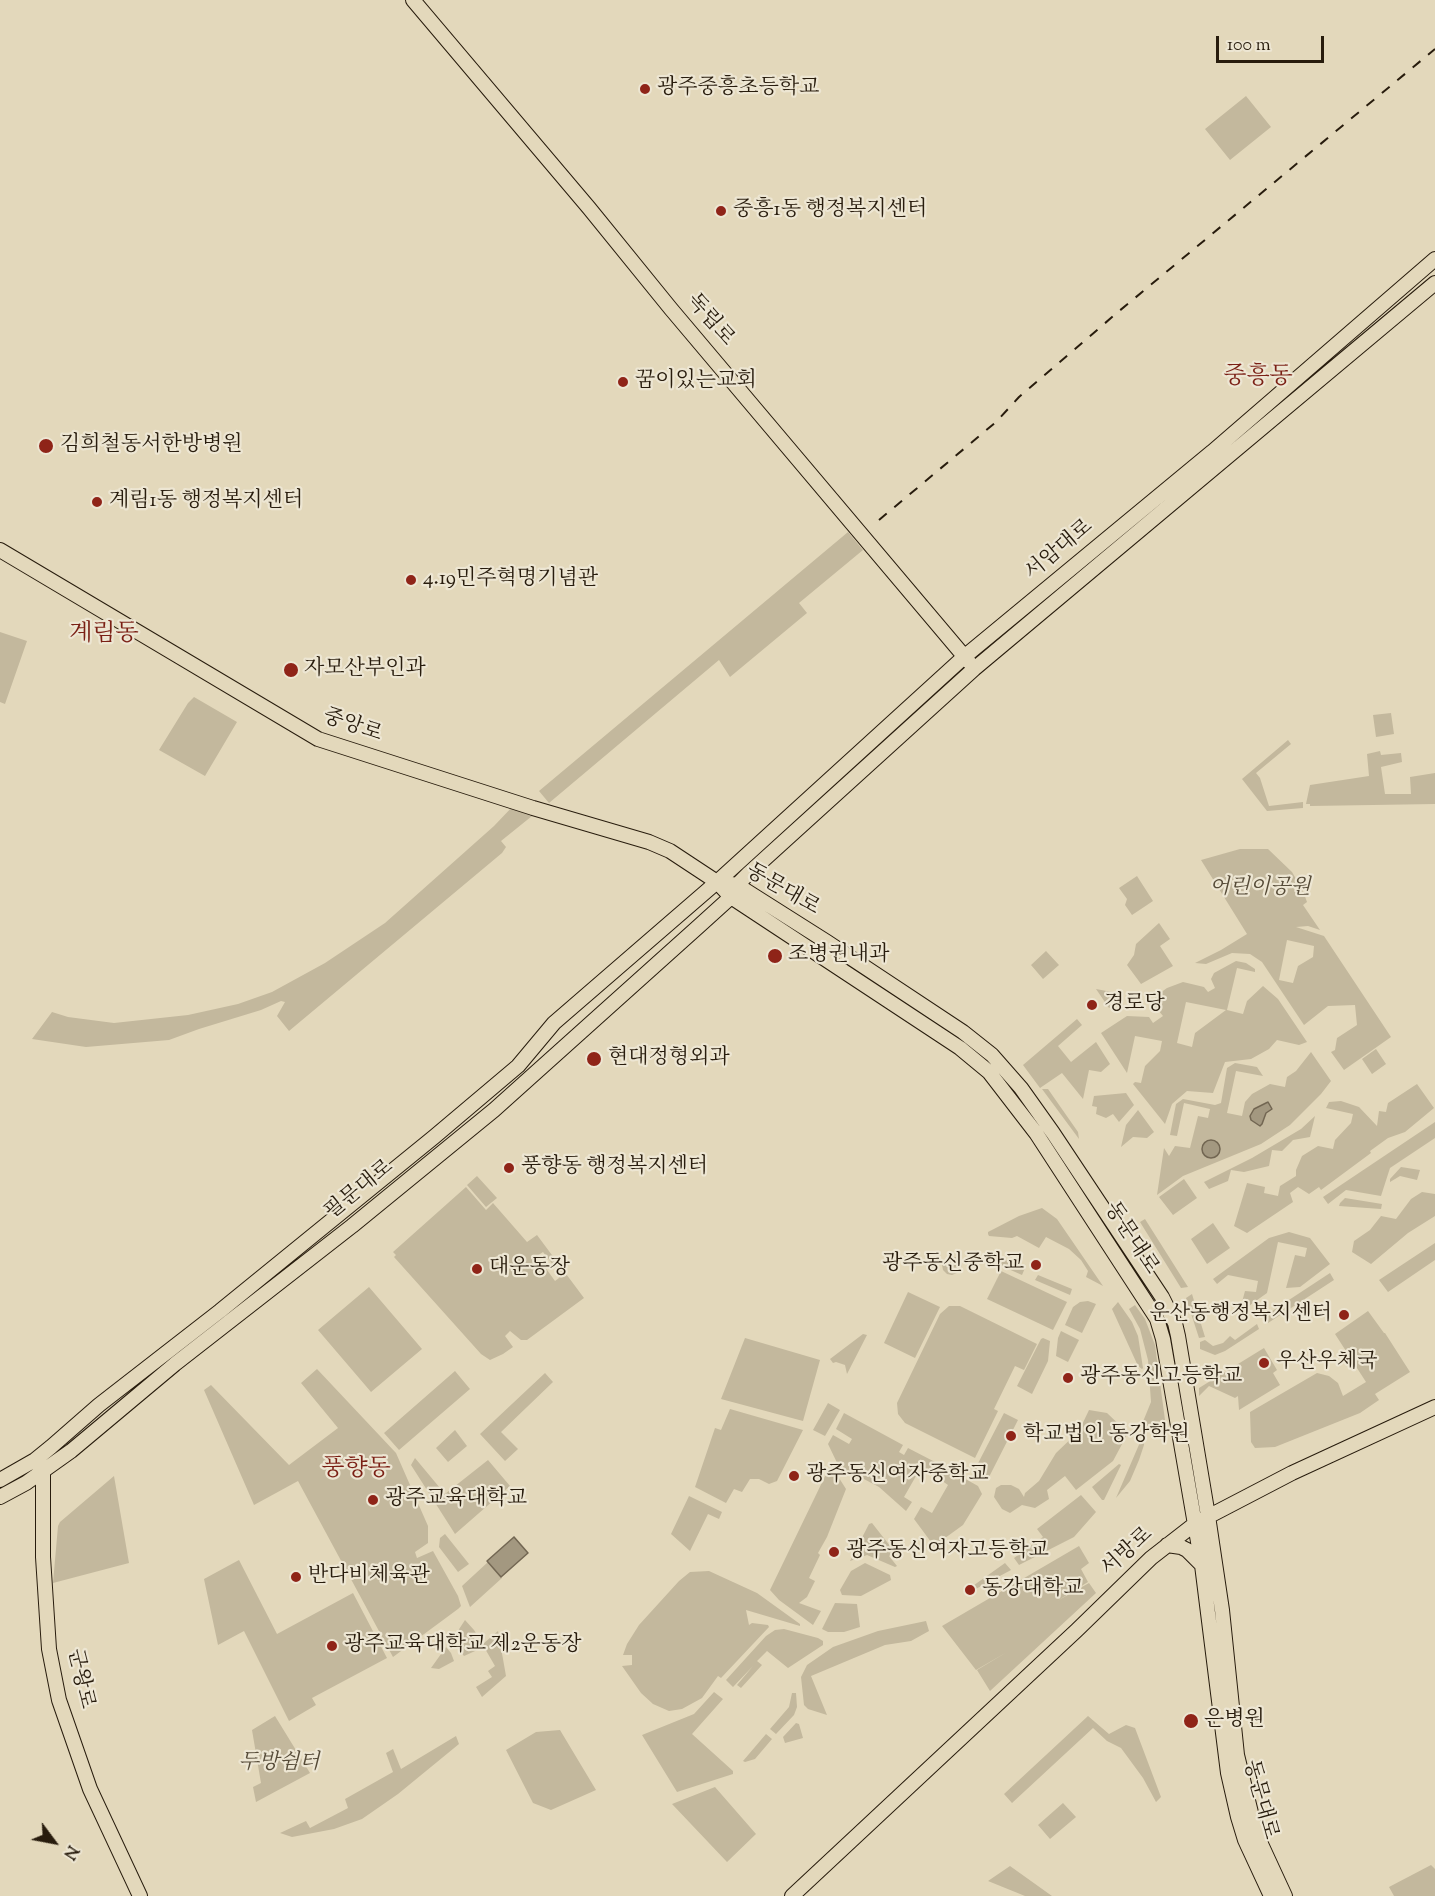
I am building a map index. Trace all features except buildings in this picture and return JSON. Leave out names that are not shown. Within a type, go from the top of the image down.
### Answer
[{"type":"main road","name":"독립로","points":[[413,0],[590,208],[671,309],[974,669]]},
{"type":"main road","name":"서암대로","points":[[717,882],[964,657],[1212,452],[1435,259]]},
{"type":"main road","name":"서암대로","points":[[734,891],[974,669],[1430,290],[1435,283]]},
{"type":"main road","name":"중앙로","points":[[0,550],[318,739],[526,806],[649,842],[670,851],[717,882]]},
{"type":"main road","name":"동문대로","points":[[717,882],[827,942],[968,1036],[992,1055],[1021,1088],[1162,1296],[1175,1323],[1208,1516],[1222,1610],[1237,1755],[1252,1817],[1285,1896]]},
{"type":"main road","name":"필문대로","points":[[0,1497],[39,1466],[99,1405],[220,1311],[518,1066],[554,1023],[717,882]]},
{"type":"main road","name":"동문대로","points":[[734,891],[960,1048],[989,1072],[1018,1108],[1157,1319],[1163,1339],[1196,1523],[1230,1782],[1245,1840],[1271,1896]]},
{"type":"main road","name":"필문대로","points":[[0,1480],[71,1451],[175,1364],[352,1226],[494,1110],[734,891]]},
{"type":"main road","name":"서방로","points":[[792,1896],[1167,1545],[1208,1516],[1292,1473],[1435,1407]]},
{"type":"main road","name":"군왕로","points":[[39,1466],[48,1638],[59,1700],[90,1789],[140,1896]]},
{"type":"main road","points":[[1167,1545],[1187,1550],[1202,1565]]},
{"type":"green space","points":[[1246,96],[1271,127],[1230,160],[1205,129]]},
{"type":"green space","points":[[848,532],[863,550],[799,603],[807,613],[730,677],[719,660],[549,803],[539,791]]},
{"type":"green space","points":[[0,632],[27,641],[5,704],[0,702]]},
{"type":"green space","points":[[194,697],[237,722],[205,776],[159,750]]},
{"type":"green space","points":[[1391,713],[1394,734],[1376,737],[1373,715]]},
{"type":"green space","points":[[1288,740],[1291,744],[1256,773],[1260,778],[1269,806],[1303,802],[1303,808],[1267,811],[1242,779]]},
{"type":"green space","points":[[1380,751],[1381,755],[1401,753],[1402,762],[1381,767],[1385,794],[1411,794],[1410,777],[1435,773],[1435,804],[1310,806],[1306,804],[1310,785],[1369,776],[1367,754]]},
{"type":"green space","points":[[515,804],[529,811],[532,816],[501,841],[506,847],[502,853],[289,1031],[277,1016],[285,1002],[281,1001],[261,1010],[169,1040],[86,1047],[32,1039],[52,1012],[68,1017],[114,1023],[188,1015],[238,1004],[272,992],[325,963],[385,923],[494,826]]},
{"type":"green space","name":"어린이공원","points":[[1240,849],[1268,849],[1292,872],[1307,902],[1303,905],[1320,930],[1308,926],[1296,927],[1324,936],[1391,1037],[1344,1070],[1331,1052],[1335,1050],[1337,1038],[1357,1025],[1355,1005],[1328,1006],[1304,1025],[1262,962],[1250,954],[1232,953],[1206,964],[1195,963],[1247,934],[1201,860]],"holes":[[[1287,940],[1314,946],[1313,957],[1298,966],[1293,983],[1279,980]]]},
{"type":"green space","points":[[1137,876],[1153,901],[1132,915],[1125,905],[1127,899],[1119,888]]},
{"type":"green space","points":[[1159,923],[1170,939],[1160,946],[1173,966],[1141,984],[1127,965],[1134,955],[1136,944]]},
{"type":"green space","points":[[1046,951],[1059,965],[1043,979],[1031,965]]},
{"type":"green space","points":[[1236,961],[1246,963],[1255,969],[1255,972],[1237,968],[1227,1010],[1243,1014],[1247,1001],[1263,986],[1278,999],[1307,1042],[1299,1045],[1277,1040],[1269,1049],[1251,1059],[1225,1062],[1213,1093],[1187,1091],[1172,1104],[1165,1124],[1133,1084],[1141,1083],[1145,1066],[1160,1051],[1162,1041],[1135,1036],[1127,1073],[1101,1033],[1127,1016],[1149,1017],[1153,1023],[1163,1016],[1153,1004],[1156,996],[1167,988],[1183,982],[1204,987],[1208,992],[1215,988],[1211,979],[1214,973]],"holes":[[[1186,1002],[1226,1010],[1195,1033],[1192,1047],[1177,1043]]]},
{"type":"green space","points":[[1096,989],[1117,993],[1120,1002],[1109,1008]]},
{"type":"green space","points":[[1077,1019],[1082,1025],[1058,1046],[1071,1062],[1096,1042],[1110,1064],[1101,1072],[1089,1070],[1083,1099],[1062,1073],[1040,1088],[1023,1065]]},
{"type":"green space","points":[[1376,1049],[1386,1064],[1372,1074],[1362,1059]]},
{"type":"green space","points":[[1311,1052],[1331,1081],[1290,1125],[1261,1144],[1183,1176],[1157,1195],[1164,1148],[1169,1156],[1175,1146],[1190,1148],[1198,1116],[1208,1118],[1210,1109],[1184,1103],[1177,1136],[1170,1135],[1176,1104],[1183,1099],[1215,1105],[1221,1103],[1227,1068],[1235,1063],[1257,1067],[1263,1076],[1236,1071],[1227,1113],[1242,1116],[1245,1102],[1252,1094],[1270,1084],[1285,1087],[1287,1077],[1296,1071]]},
{"type":"green space","points":[[1417,1084],[1434,1108],[1405,1132],[1388,1138],[1321,1190],[1319,1187],[1309,1194],[1298,1187],[1290,1193],[1293,1202],[1247,1233],[1234,1226],[1247,1183],[1265,1187],[1264,1193],[1278,1196],[1280,1186],[1296,1176],[1302,1156],[1318,1146],[1333,1149],[1335,1140],[1351,1123],[1353,1114],[1326,1108],[1329,1102],[1341,1101],[1359,1107],[1377,1126],[1379,1111],[1386,1112],[1388,1103]]},
{"type":"green space","points":[[1042,1089],[1048,1089],[1078,1132],[1079,1139]]},
{"type":"green space","points":[[1126,1093],[1134,1105],[1119,1122],[1113,1114],[1106,1118],[1096,1114],[1097,1107],[1092,1106],[1094,1096]]},
{"type":"green space","points":[[1138,1110],[1154,1132],[1147,1138],[1133,1137],[1121,1147],[1126,1125]]},
{"type":"green space","points":[[1315,1116],[1310,1137],[1293,1140],[1282,1151],[1272,1150],[1269,1166],[1244,1172],[1231,1170],[1228,1181],[1209,1189],[1204,1182],[1252,1158],[1301,1129]]},
{"type":"green space","points":[[1435,1122],[1435,1138],[1390,1168],[1381,1196],[1346,1190],[1328,1204],[1323,1197]]},
{"type":"green space","points":[[1401,1167],[1420,1170],[1417,1180],[1400,1176],[1390,1182]]},
{"type":"green space","points":[[477,1176],[497,1198],[486,1207],[467,1185]]},
{"type":"green space","points":[[1184,1179],[1197,1198],[1173,1215],[1159,1197]]},
{"type":"green space","name":"대운동장","points":[[466,1187],[486,1210],[493,1203],[527,1242],[537,1235],[584,1298],[527,1340],[521,1340],[510,1331],[505,1336],[513,1347],[490,1360],[481,1354],[394,1257],[396,1255],[393,1252]],"holes":[[[543,1252],[558,1271],[559,1278],[555,1281],[537,1256]]]},
{"type":"green space","points":[[1422,1192],[1435,1194],[1435,1216],[1408,1233],[1371,1264],[1352,1252],[1354,1241],[1370,1230],[1381,1216],[1396,1219],[1411,1199]]},
{"type":"green space","points":[[1345,1198],[1382,1204],[1381,1209],[1339,1206]]},
{"type":"green space","points":[[1042,1208],[1057,1219],[1103,1286],[1086,1277],[1088,1271],[1081,1260],[1069,1249],[1046,1237],[1039,1248],[1017,1236],[1012,1238],[989,1236],[988,1232],[1019,1216]]},
{"type":"green space","points":[[1145,1219],[1188,1287],[1181,1288],[1140,1222]]},
{"type":"green space","points":[[1213,1223],[1230,1248],[1207,1264],[1191,1239]]},
{"type":"green space","points":[[1289,1232],[1310,1238],[1330,1264],[1300,1287],[1286,1288],[1295,1255],[1305,1257],[1307,1248],[1278,1242],[1267,1293],[1239,1313],[1245,1291],[1256,1292],[1258,1281],[1228,1275],[1217,1284],[1213,1279],[1269,1238]]},
{"type":"green space","points":[[1435,1243],[1435,1260],[1388,1292],[1379,1280]]},
{"type":"green space","points":[[991,1254],[1025,1268],[1022,1275],[988,1260]]},
{"type":"green space","points":[[953,1257],[962,1260],[962,1266],[957,1273],[947,1274],[942,1265]]},
{"type":"green space","points":[[1001,1271],[1067,1302],[1053,1330],[987,1299]]},
{"type":"green space","points":[[1330,1273],[1334,1280],[1268,1323],[1263,1317]]},
{"type":"green space","points":[[1038,1275],[1072,1289],[1070,1295],[1035,1280]]},
{"type":"green space","points":[[369,1287],[422,1349],[371,1392],[318,1330]]},
{"type":"green space","points":[[908,1292],[940,1307],[915,1358],[884,1343]]},
{"type":"green space","points":[[1192,1294],[1205,1337],[1199,1338],[1186,1298]]},
{"type":"green space","points":[[1088,1301],[1096,1304],[1082,1333],[1065,1325],[1073,1307],[1080,1302]]},
{"type":"green space","points":[[1118,1302],[1132,1322],[1138,1336],[1142,1369],[1138,1366],[1112,1309]]},
{"type":"green space","points":[[1135,1305],[1145,1319],[1155,1345],[1165,1420],[1159,1422],[1156,1427],[1144,1430],[1142,1424],[1151,1402],[1148,1360],[1140,1329],[1129,1309]]},
{"type":"green space","points":[[949,1306],[960,1306],[1037,1344],[1024,1370],[1015,1366],[994,1409],[998,1411],[975,1458],[905,1423],[898,1414],[897,1403],[940,1314]]},
{"type":"green space","points":[[1368,1311],[1410,1372],[1375,1394],[1379,1400],[1360,1413],[1275,1447],[1255,1448],[1251,1442],[1250,1412],[1317,1373],[1329,1376],[1338,1383],[1343,1396],[1366,1382],[1335,1334]]},
{"type":"green space","points":[[1257,1324],[1259,1329],[1225,1351],[1215,1355],[1200,1349],[1200,1342],[1205,1340],[1213,1346],[1223,1343],[1230,1336],[1235,1340]]},
{"type":"green space","points":[[1061,1331],[1079,1340],[1068,1362],[1056,1356]]},
{"type":"green space","points":[[863,1334],[867,1335],[847,1374],[845,1365],[833,1363],[830,1359]]},
{"type":"green space","points":[[745,1338],[820,1360],[803,1421],[721,1399]]},
{"type":"green space","points":[[1043,1338],[1050,1341],[1048,1361],[1032,1394],[1017,1386]]},
{"type":"green space","points":[[1264,1348],[1277,1370],[1273,1373],[1280,1385],[1239,1410],[1238,1396],[1235,1398],[1209,1386],[1199,1396],[1199,1388]]},
{"type":"green space","points":[[317,1369],[396,1453],[428,1526],[428,1543],[415,1552],[417,1558],[433,1551],[458,1596],[461,1606],[393,1657],[298,1481],[254,1505],[204,1390],[211,1385],[289,1465],[338,1428],[301,1383]]},
{"type":"green space","points":[[455,1371],[470,1389],[399,1450],[384,1433]]},
{"type":"green space","points":[[545,1373],[553,1382],[501,1432],[518,1449],[505,1461],[480,1434]]},
{"type":"green space","points":[[828,1403],[840,1410],[825,1436],[813,1430]]},
{"type":"green space","points":[[730,1409],[803,1430],[777,1481],[769,1484],[759,1479],[750,1479],[742,1492],[734,1489],[726,1503],[695,1487],[715,1428],[721,1430]]},
{"type":"green space","points":[[1089,1410],[1107,1413],[1128,1433],[1113,1461],[1076,1490],[1065,1476],[1047,1490],[1049,1499],[1035,1508],[1022,1505],[1010,1513],[1002,1509],[994,1497],[996,1488],[1001,1485],[1011,1485],[1019,1489],[1024,1497],[1025,1493],[1039,1481],[1056,1453],[1079,1431]]},
{"type":"green space","points":[[844,1413],[903,1445],[899,1452],[904,1455],[908,1448],[935,1462],[928,1473],[920,1469],[904,1497],[912,1502],[906,1511],[879,1487],[841,1471],[828,1444],[833,1435],[849,1444],[852,1439],[836,1429]]},
{"type":"green space","points":[[1004,1413],[1018,1420],[986,1479],[973,1473]]},
{"type":"green space","points":[[455,1430],[467,1446],[448,1462],[436,1448]]},
{"type":"green space","points":[[1141,1440],[1144,1440],[1144,1445],[1130,1481],[1116,1498]]},
{"type":"green space","points":[[415,1458],[445,1494],[488,1460],[510,1486],[455,1534],[411,1465]]},
{"type":"green space","points":[[1119,1464],[1121,1465],[1102,1500],[1092,1487]]},
{"type":"green space","points":[[944,1467],[978,1486],[982,1494],[963,1525],[934,1546],[914,1519],[921,1507],[932,1513],[948,1485],[938,1478]]},
{"type":"green space","points":[[829,1468],[834,1470],[846,1489],[809,1578],[815,1581],[807,1597],[799,1603],[821,1611],[813,1625],[779,1600],[770,1590]]},
{"type":"green space","points":[[114,1476],[129,1563],[53,1583],[60,1522]]},
{"type":"green space","points":[[1081,1495],[1096,1512],[1074,1537],[1019,1565],[1014,1558],[1043,1537],[1037,1529]]},
{"type":"green space","points":[[689,1496],[722,1512],[719,1519],[708,1514],[690,1551],[671,1534]]},
{"type":"green space","points":[[872,1523],[894,1551],[889,1556],[897,1566],[867,1555],[850,1561],[869,1524]]},
{"type":"green space","points":[[445,1534],[469,1564],[458,1572],[439,1547],[440,1538]]},
{"type":"green space","points":[[1079,1546],[1089,1563],[1081,1569],[1088,1582],[1057,1601],[1089,1583],[1096,1593],[990,1691],[977,1670],[1007,1652],[976,1670],[942,1626]]},
{"type":"green space","points":[[239,1560],[277,1634],[353,1593],[387,1658],[312,1698],[316,1705],[289,1721],[244,1631],[218,1645],[204,1579]]},
{"type":"green space","points":[[488,1562],[502,1578],[470,1607],[462,1586]]},
{"type":"green space","points":[[865,1563],[890,1575],[891,1580],[861,1596],[842,1595],[840,1590],[851,1571]]},
{"type":"green space","points":[[1005,1563],[1011,1570],[972,1591],[970,1588]]},
{"type":"green space","points":[[709,1571],[757,1593],[800,1626],[746,1610],[749,1625],[752,1623],[769,1627],[721,1678],[718,1676],[702,1698],[682,1709],[669,1711],[653,1704],[641,1693],[622,1666],[632,1665],[632,1655],[623,1655],[639,1625],[679,1581],[690,1572]]},
{"type":"green space","points":[[835,1603],[857,1604],[860,1627],[844,1632],[828,1632],[822,1629]]},
{"type":"green space","points":[[465,1620],[483,1644],[498,1631],[506,1676],[482,1697],[476,1687],[492,1677],[488,1671],[495,1666],[484,1647],[464,1656],[454,1644],[452,1640]]},
{"type":"green space","points":[[926,1621],[929,1631],[911,1641],[885,1645],[811,1676],[827,1715],[808,1709],[804,1705],[801,1677],[807,1665],[833,1647],[878,1631]]},
{"type":"green space","points":[[784,1629],[818,1638],[823,1641],[823,1645],[788,1668],[767,1651],[757,1661],[762,1665],[741,1688],[737,1685],[753,1666],[733,1687],[726,1680],[766,1636],[775,1630]]},
{"type":"green space","points":[[446,1647],[454,1661],[439,1669],[431,1668]]},
{"type":"green space","points":[[714,1692],[723,1699],[692,1734],[733,1771],[733,1774],[677,1792],[642,1735],[694,1714]]},
{"type":"green space","points":[[792,1693],[796,1693],[797,1707],[794,1715],[776,1734],[770,1729],[789,1707]]},
{"type":"green space","name":"두방쉼터","points":[[275,1716],[310,1773],[256,1802],[253,1787],[261,1783],[252,1730]]},
{"type":"green space","points":[[1088,1716],[1109,1734],[1126,1725],[1135,1728],[1161,1797],[1156,1802],[1143,1778],[1121,1748],[1107,1741],[1093,1728],[1012,1803],[1004,1794]]},
{"type":"green space","points":[[796,1723],[799,1724],[803,1738],[785,1743],[783,1737]]},
{"type":"green space","points":[[560,1730],[596,1790],[551,1810],[533,1803],[506,1750],[536,1732]]},
{"type":"green space","points":[[766,1734],[772,1739],[755,1759],[743,1761]]},
{"type":"green space","points":[[456,1736],[459,1744],[398,1794],[362,1819],[334,1829],[292,1837],[280,1833],[306,1821],[310,1828],[348,1808],[345,1799],[393,1772],[386,1753],[393,1749],[401,1769]]},
{"type":"green space","points":[[715,1787],[756,1834],[727,1862],[672,1804]]},
{"type":"green space","points":[[1063,1803],[1076,1817],[1050,1839],[1038,1825]]},
{"type":"green space","points":[[1431,1865],[1435,1869],[1435,1896],[1394,1896],[1389,1887]]},
{"type":"green space","points":[[1010,1866],[1052,1896],[1025,1896],[988,1881]]},
{"type":"shaded area","points":[[1268,1102],[1272,1109],[1266,1113],[1260,1126],[1251,1120],[1250,1116],[1254,1109]]},
{"type":"shaded area","points":[[1207,1140],[1215,1140],[1220,1145],[1218,1156],[1207,1158],[1202,1153],[1202,1145]]},
{"type":"shaded area","points":[[514,1537],[528,1553],[501,1577],[487,1561]]},
{"type":"railway","points":[[879,520],[996,422],[1019,397],[1118,312],[1435,49]]},
{"type":"place","name":"광주중흥초등학교","points":[[645,89]]},
{"type":"place","name":"중흥1동 행정복지센터","points":[[721,211]]},
{"type":"place","name":"꿈이있는교회","points":[[623,382]]},
{"type":"place","name":"김희철동서한방병원","points":[[46,446]]},
{"type":"place","name":"계림1동 행정복지센터","points":[[97,502]]},
{"type":"place","name":"4.19민주혁명기념관","points":[[411,580]]},
{"type":"place","name":"자모산부인과","points":[[291,670]]},
{"type":"place","name":"조병권내과","points":[[775,956]]},
{"type":"place","name":"경로당","points":[[1092,1005]]},
{"type":"place","name":"현대정형외과","points":[[594,1059]]},
{"type":"place","name":"풍향동 행정복지센터","points":[[509,1168]]},
{"type":"place","name":"광주동신중학교","points":[[1036,1265]]},
{"type":"place","name":"대운동장","points":[[477,1269]]},
{"type":"place","name":"운산동행정복지센터","points":[[1344,1315]]},
{"type":"place","name":"우산우체국","points":[[1264,1363]]},
{"type":"place","name":"광주동신고등학교","points":[[1068,1378]]},
{"type":"place","name":"학교법인 동강학원","points":[[1011,1436]]},
{"type":"place","name":"광주동신여자중학교","points":[[794,1476]]},
{"type":"place","name":"광주교육대학교","points":[[373,1500]]},
{"type":"place","name":"광주동신여자고등학교","points":[[834,1552]]},
{"type":"place","name":"반다비체육관","points":[[296,1577]]},
{"type":"place","name":"동강대학교","points":[[970,1590]]},
{"type":"place","name":"광주교육대학교 제2운동장","points":[[332,1646]]},
{"type":"place","name":"은병원","points":[[1191,1721]]},
{"type":"district","name":"중흥동","points":[[1258,379]]},
{"type":"district","name":"계림동","points":[[104,636]]},
{"type":"district","name":"풍향동","points":[[356,1471]]}]
